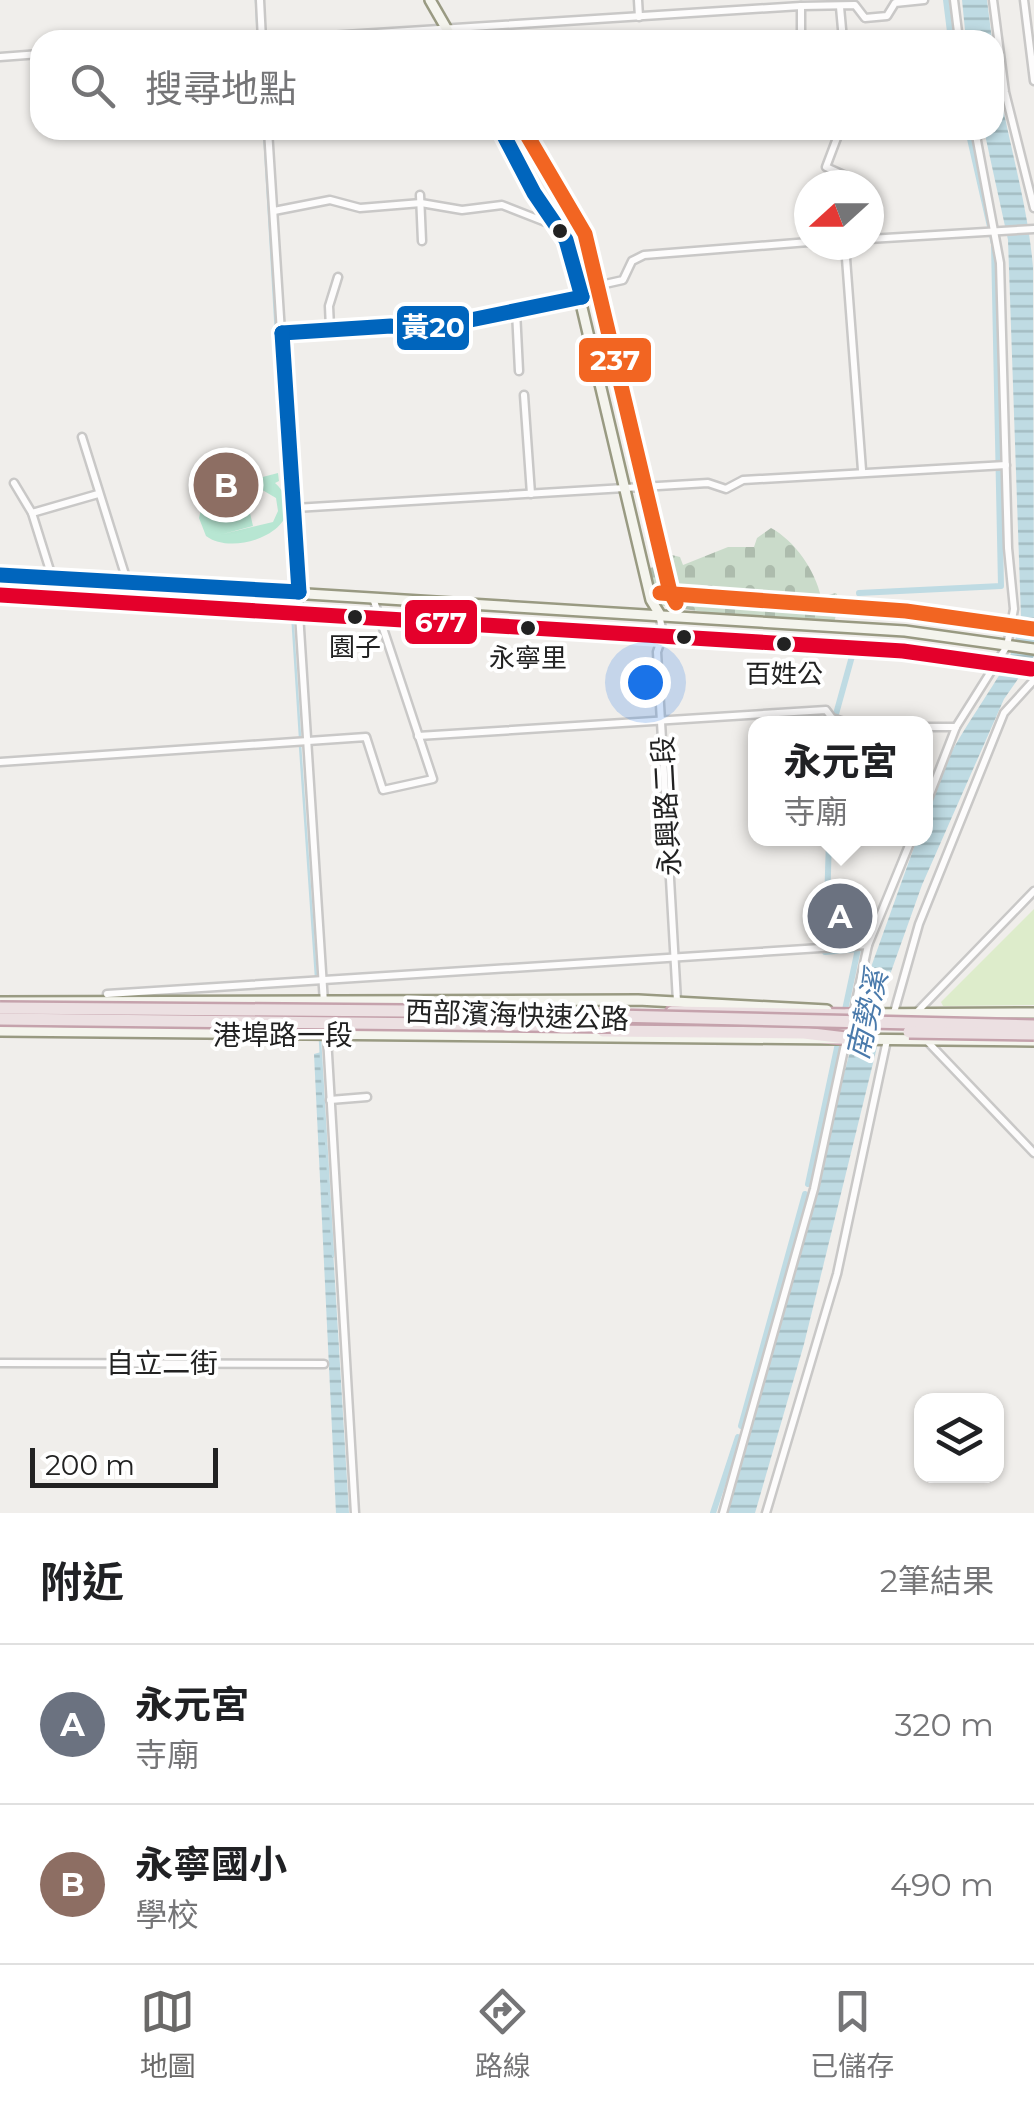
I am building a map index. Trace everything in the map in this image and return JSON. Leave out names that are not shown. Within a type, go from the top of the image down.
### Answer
[{"type":"highway","name":"西部濱海快速公路","points":[[0,1005],[1034,1026]]},
{"type":"highway","points":[[407,1012],[444,1008],[852,1015]]},
{"type":"highway","name":"西部濱海快速公路","points":[[0,1019],[1034,1037]]},
{"type":"highway","points":[[339,1022],[392,1028],[804,1033],[846,1038]]},
{"type":"street","points":[[260,0],[263,30]]},
{"type":"street","points":[[430,0],[445,28]]},
{"type":"street","points":[[638,0],[639,17]]},
{"type":"street","points":[[415,30],[801,6],[855,5],[865,18],[887,16],[894,3],[924,0]]},
{"type":"street","points":[[954,0],[958,30]]},
{"type":"street","points":[[992,0],[994,30]]},
{"type":"street","points":[[1024,0],[1034,80]]},
{"type":"street","points":[[801,6],[801,30]]},
{"type":"street","points":[[840,7],[841,30]]},
{"type":"street","points":[[0,57],[30,55]]},
{"type":"street","points":[[1004,109],[1034,208]]},
{"type":"street","points":[[269,140],[300,592],[321,982],[329,1034],[355,1513]]},
{"type":"street","points":[[507,140],[553,225],[566,240],[651,600],[659,614]]},
{"type":"street","points":[[833,170],[826,167],[836,140]]},
{"type":"street","points":[[933,786],[956,727],[1010,646],[1014,609],[998,230],[977,140]]},
{"type":"street","points":[[274,210],[330,200],[360,208],[421,199],[462,210],[502,206],[553,225]]},
{"type":"street","points":[[421,199],[422,241]]},
{"type":"street","points":[[884,239],[1034,229]]},
{"type":"street","points":[[282,333],[330,328],[418,331],[582,297],[587,288],[623,280],[632,261],[644,255],[794,243]]},
{"type":"street","points":[[846,260],[862,470]]},
{"type":"street","points":[[330,328],[329,306],[338,277]]},
{"type":"street","points":[[516,311],[520,372]]},
{"type":"street","points":[[524,395],[531,494]]},
{"type":"street","points":[[82,437],[127,582]]},
{"type":"street","points":[[294,508],[708,483],[726,489],[742,480],[862,470],[1006,465]]},
{"type":"street","points":[[14,483],[32,513],[52,578]]},
{"type":"street","points":[[32,513],[98,494]]},
{"type":"street","points":[[0,575],[905,631],[1034,649]]},
{"type":"street","points":[[0,762],[366,738],[383,790],[432,779],[373,598]]},
{"type":"street","name":"永興路二段","points":[[659,614],[661,721],[678,1001]]},
{"type":"street","points":[[893,1016],[904,967],[924,910],[1004,712],[1034,680]]},
{"type":"street","points":[[418,736],[826,710],[830,716]]},
{"type":"street","points":[[933,727],[956,727]]},
{"type":"street","points":[[852,1015],[868,946],[909,846]]},
{"type":"street","points":[[915,1014],[1034,891]]},
{"type":"street","points":[[107,994],[674,955],[868,946]]},
{"type":"street","name":"港埠路一段","points":[[0,1005],[678,1001],[852,1015],[1034,1013]]},
{"type":"street","points":[[138,1003],[204,1014]]},
{"type":"street","points":[[136,1030],[204,1014]]},
{"type":"street","name":"港埠路一段","points":[[204,1014],[878,1022],[912,1031],[926,1040]]},
{"type":"street","name":"港埠路一段","points":[[790,1021],[852,1015]]},
{"type":"street","name":"港埠路一段","points":[[0,1031],[888,1040],[1034,1037]]},
{"type":"street","points":[[723,1513],[814,1189],[846,1038]]},
{"type":"street","points":[[766,1513],[837,1274],[888,1040]]},
{"type":"street","points":[[926,1040],[1034,1153]]},
{"type":"street","points":[[330,1100],[366,1097]]},
{"type":"street","name":"自立二街","points":[[0,1363],[324,1364]]},
{"type":"green space","points":[[278,473],[279,481],[275,483],[286,498],[287,512],[269,534],[236,543],[220,542],[206,536],[199,518],[203,501],[195,503],[193,495]],"holes":[[[259,488],[276,498],[278,511],[273,522],[223,534],[253,526],[246,496],[214,503]]]},
{"type":"green space","points":[[771,528],[803,557],[821,597],[836,593],[845,608],[837,611],[834,623],[738,617],[657,605],[650,568],[666,564],[668,554],[680,557],[683,565],[728,547],[754,547],[757,538]]},
{"type":"green space","points":[[1034,909],[1034,1005],[943,1006],[941,1002]]},
{"type":"water","points":[[962,0],[987,0],[991,30],[965,30]]},
{"type":"water","points":[[1004,113],[1033,267],[1034,656],[1004,699],[922,885],[882,997],[861,995],[914,846],[933,846],[933,794],[943,769],[1007,662],[1021,617],[1008,240],[986,140],[1004,140]]},
{"type":"water","points":[[877,1047],[804,1344],[755,1513],[723,1513],[851,1048]]},
{"type":"water","points":[[321,1052],[349,1513],[336,1513],[314,1054]]},
{"type":"waterway","points":[[256,0],[258,30]]},
{"type":"waterway","points":[[946,0],[950,30]]},
{"type":"waterway","points":[[265,140],[291,588]]},
{"type":"waterway","points":[[859,593],[1001,586],[994,244],[970,140]]},
{"type":"waterway","points":[[291,596],[300,737]]},
{"type":"waterway","points":[[836,714],[854,649]]},
{"type":"waterway","points":[[300,745],[316,977]]},
{"type":"waterway","points":[[826,941],[829,846]]},
{"type":"waterway","points":[[825,952],[858,949],[845,1010]]},
{"type":"waterway","name":"南勢溪","points":[[857,1055],[870,989]]},
{"type":"waterway","points":[[320,1040],[333,1256]]},
{"type":"waterway","points":[[808,1184],[838,1043]]},
{"type":"waterway","points":[[741,1426],[805,1194]]},
{"type":"waterway","points":[[713,1513],[738,1437]]},
{"type":"transit line","name":"黃20","points":[[506,140],[534,193],[566,240],[582,297]]},
{"type":"transit line","name":"237","points":[[530,140],[585,234],[670,592],[676,603]]},
{"type":"transit line","name":"黃20","points":[[282,333],[391,326],[417,331],[582,297]]},
{"type":"transit line","name":"黃20","points":[[282,333],[299,592]]},
{"type":"transit line","name":"黃20","points":[[0,575],[299,592]]},
{"type":"transit line","name":"237","points":[[660,593],[906,611],[1034,629]]},
{"type":"transit line","name":"677","points":[[0,595],[903,651],[1031,669]]},
{"type":"place","name":"永寧國小","points":[[226,485]]},
{"type":"place","name":"園子","points":[[355,617]]},
{"type":"place","name":"永寧里","points":[[528,628]]},
{"type":"place","name":"百姓公","points":[[784,644]]},
{"type":"place","name":"永元宮","points":[[840,916]]}]
